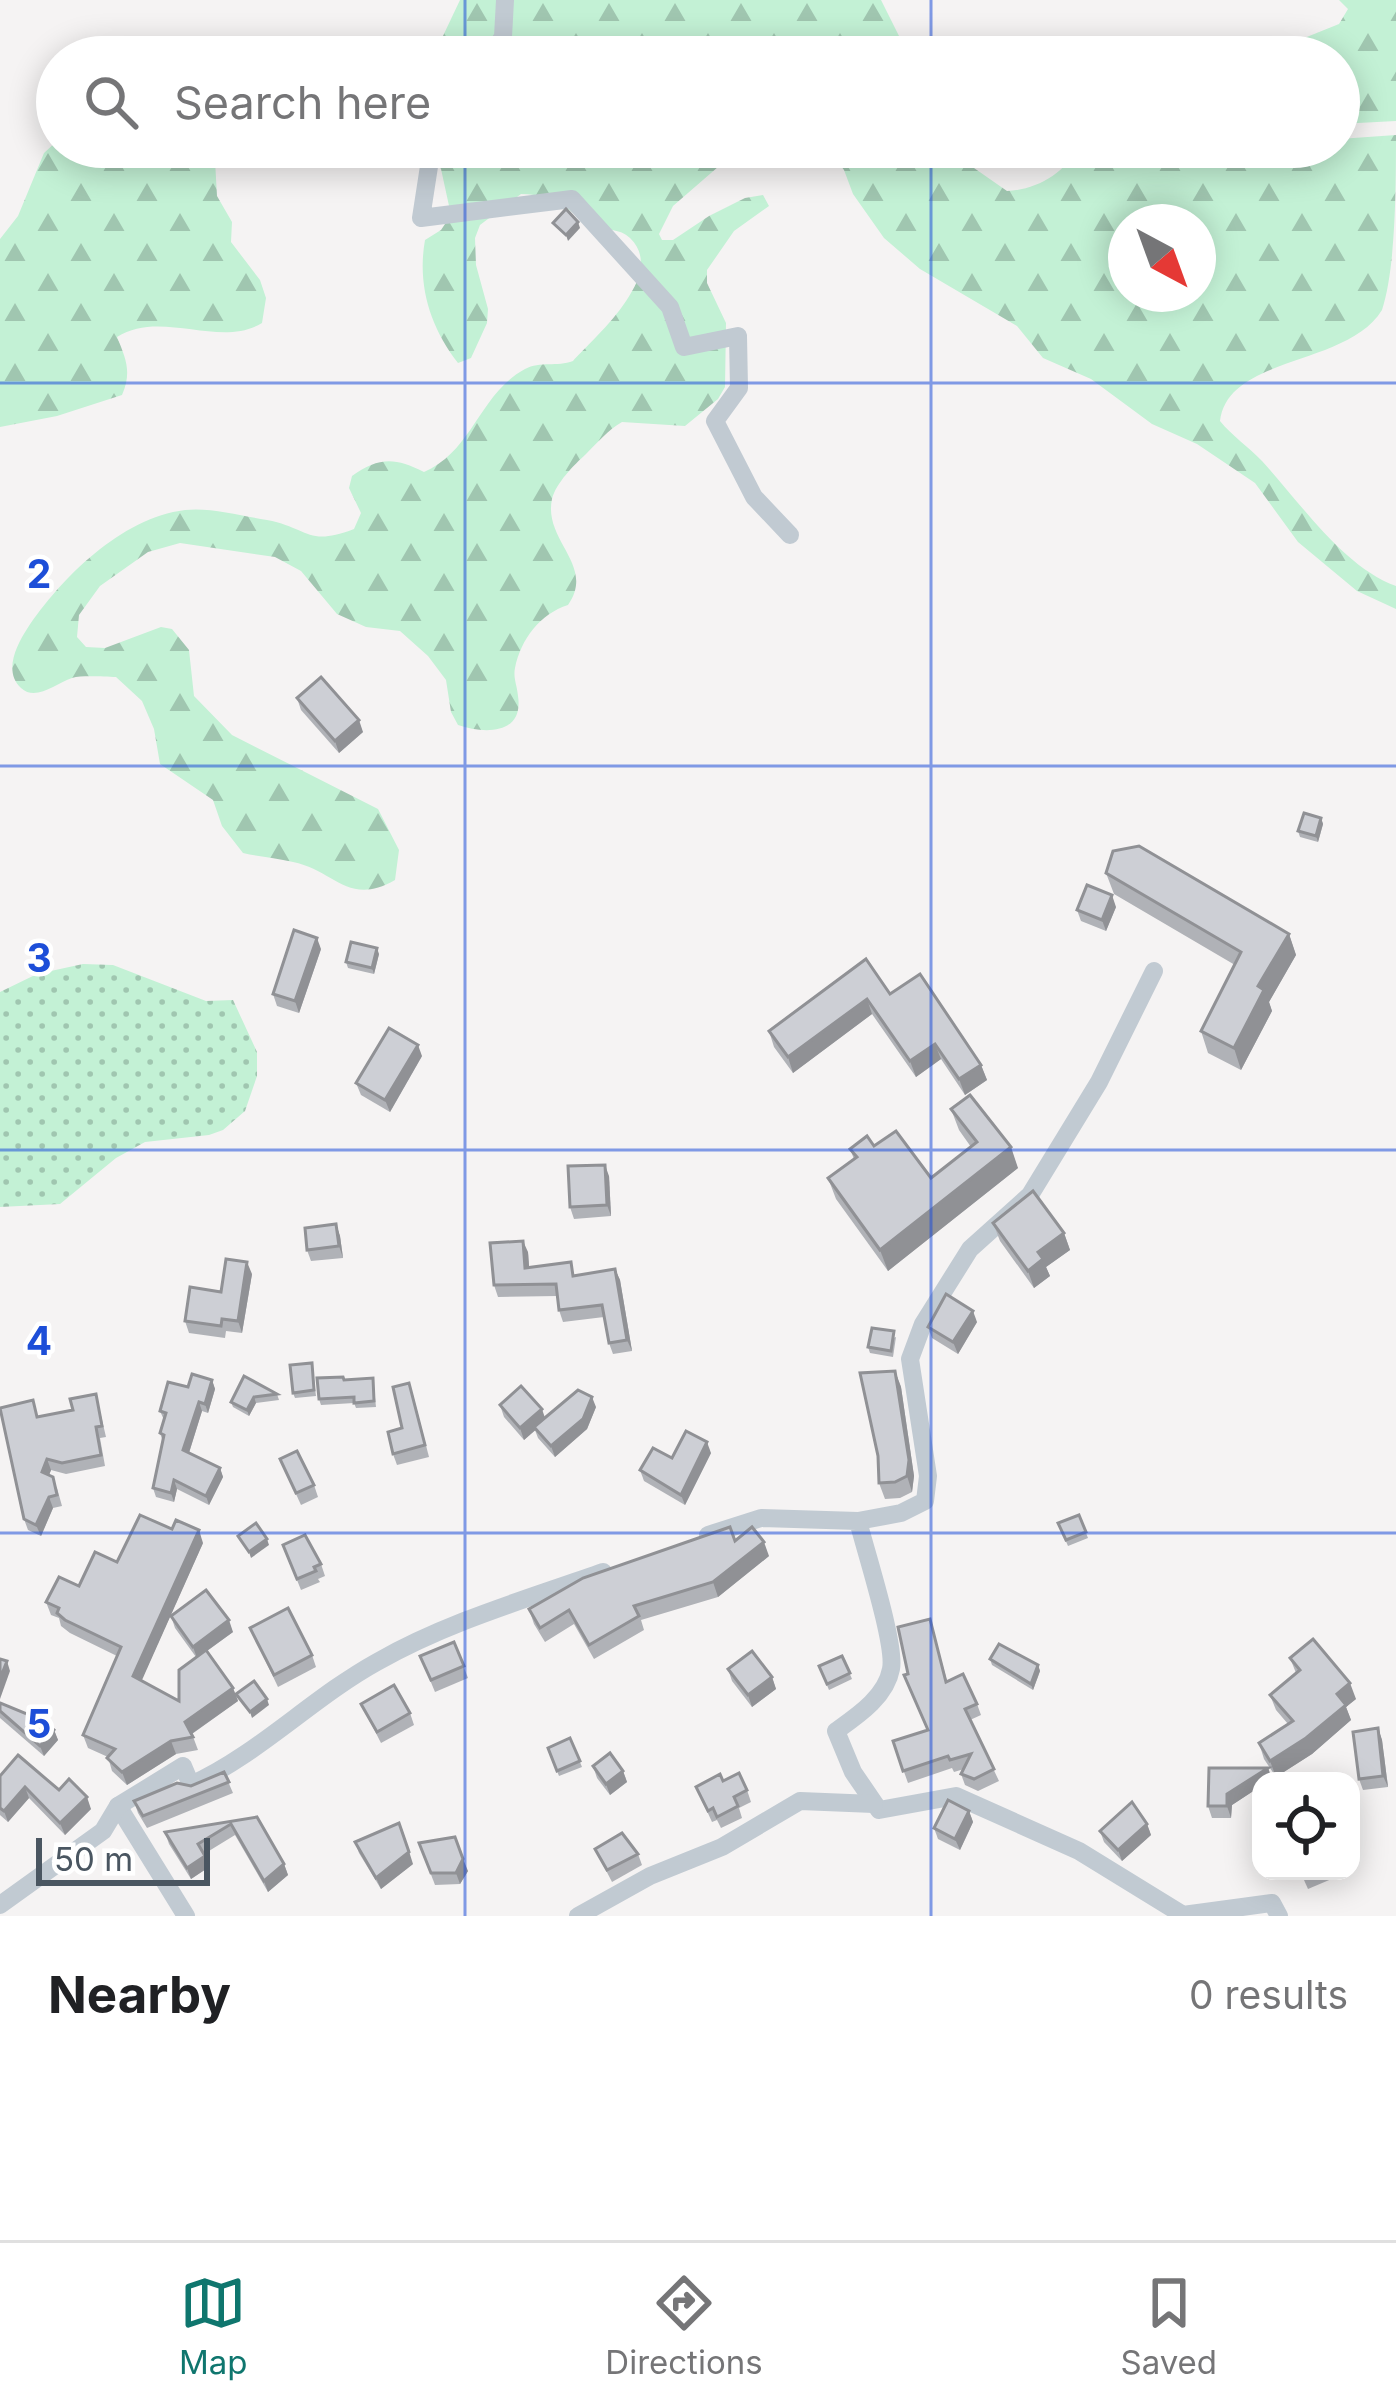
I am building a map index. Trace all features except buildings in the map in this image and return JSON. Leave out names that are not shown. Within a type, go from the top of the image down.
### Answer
[{"type":"street","points":[[502,36],[505,0]]},
{"type":"street","points":[[429,168],[421,218],[572,199],[670,307],[684,347],[738,336],[739,388],[716,421],[754,496],[790,535]]},
{"type":"street","points":[[693,1540],[761,1518],[858,1521],[901,1513],[925,1501],[928,1476],[910,1359],[923,1324],[970,1249],[1030,1195],[1099,1082],[1154,971]]},
{"type":"street","points":[[858,1521],[892,1668],[872,1705],[836,1732],[853,1772],[879,1810],[956,1796],[1079,1851],[1183,1915],[1271,1903],[1279,1916]]},
{"type":"street","points":[[0,1905],[103,1831],[118,1806],[183,1766],[191,1785],[230,1768],[378,1661],[474,1617],[628,1563]]},
{"type":"street","points":[[578,1916],[650,1876],[722,1847],[800,1801],[874,1804]]},
{"type":"street","points":[[118,1806],[186,1916]]},
{"type":"green space","points":[[460,0],[881,0],[899,36],[443,36]]},
{"type":"green space","points":[[1339,0],[1396,0],[1396,121],[1360,123],[1360,36],[1309,36],[1339,24],[1348,9]]},
{"type":"green space","points":[[1396,135],[1393,249],[1382,310],[1343,342],[1244,384],[1228,400],[1220,421],[1340,549],[1396,586],[1396,609],[1357,591],[1298,542],[1255,483],[1197,444],[1152,424],[1091,379],[1043,358],[1017,326],[920,269],[884,238],[853,194],[843,168],[974,168],[1007,191],[1029,187],[1062,168],[1360,168],[1360,138]]},
{"type":"green space","points":[[38,168],[215,168],[217,196],[232,222],[231,242],[260,280],[266,298],[262,323],[228,332],[134,329],[117,337],[127,366],[122,395],[57,416],[0,427],[0,239],[18,216]]},
{"type":"green space","points":[[717,168],[673,206],[659,234],[662,240],[673,240],[745,198],[763,195],[769,206],[734,231],[707,270],[707,283],[726,323],[725,387],[718,399],[685,426],[622,422],[576,463],[554,493],[551,514],[573,565],[575,591],[568,605],[541,621],[522,647],[515,672],[518,709],[509,725],[479,730],[458,725],[446,680],[428,656],[400,631],[366,627],[337,614],[301,571],[275,557],[180,543],[148,552],[100,586],[79,615],[77,637],[86,647],[105,648],[161,627],[172,629],[189,650],[194,696],[232,735],[378,809],[399,850],[395,880],[365,890],[307,866],[243,853],[222,826],[213,800],[160,764],[154,729],[142,701],[116,677],[77,677],[33,693],[21,688],[12,666],[23,635],[57,590],[95,553],[138,525],[195,509],[281,523],[317,536],[354,529],[361,513],[349,488],[352,476],[379,462],[424,472],[441,463],[509,380],[531,367],[573,361],[611,321],[635,286],[640,269],[639,253],[630,238],[596,226],[553,201],[521,194],[480,225],[475,238],[487,323],[471,358],[458,363],[433,320],[423,273],[425,240],[441,230],[451,215],[441,169]]},
{"type":"green space","points":[[83,964],[113,965],[206,1001],[233,1000],[257,1052],[257,1076],[245,1111],[223,1130],[145,1142],[116,1158],[60,1204],[0,1207],[0,992],[37,974]]}]
